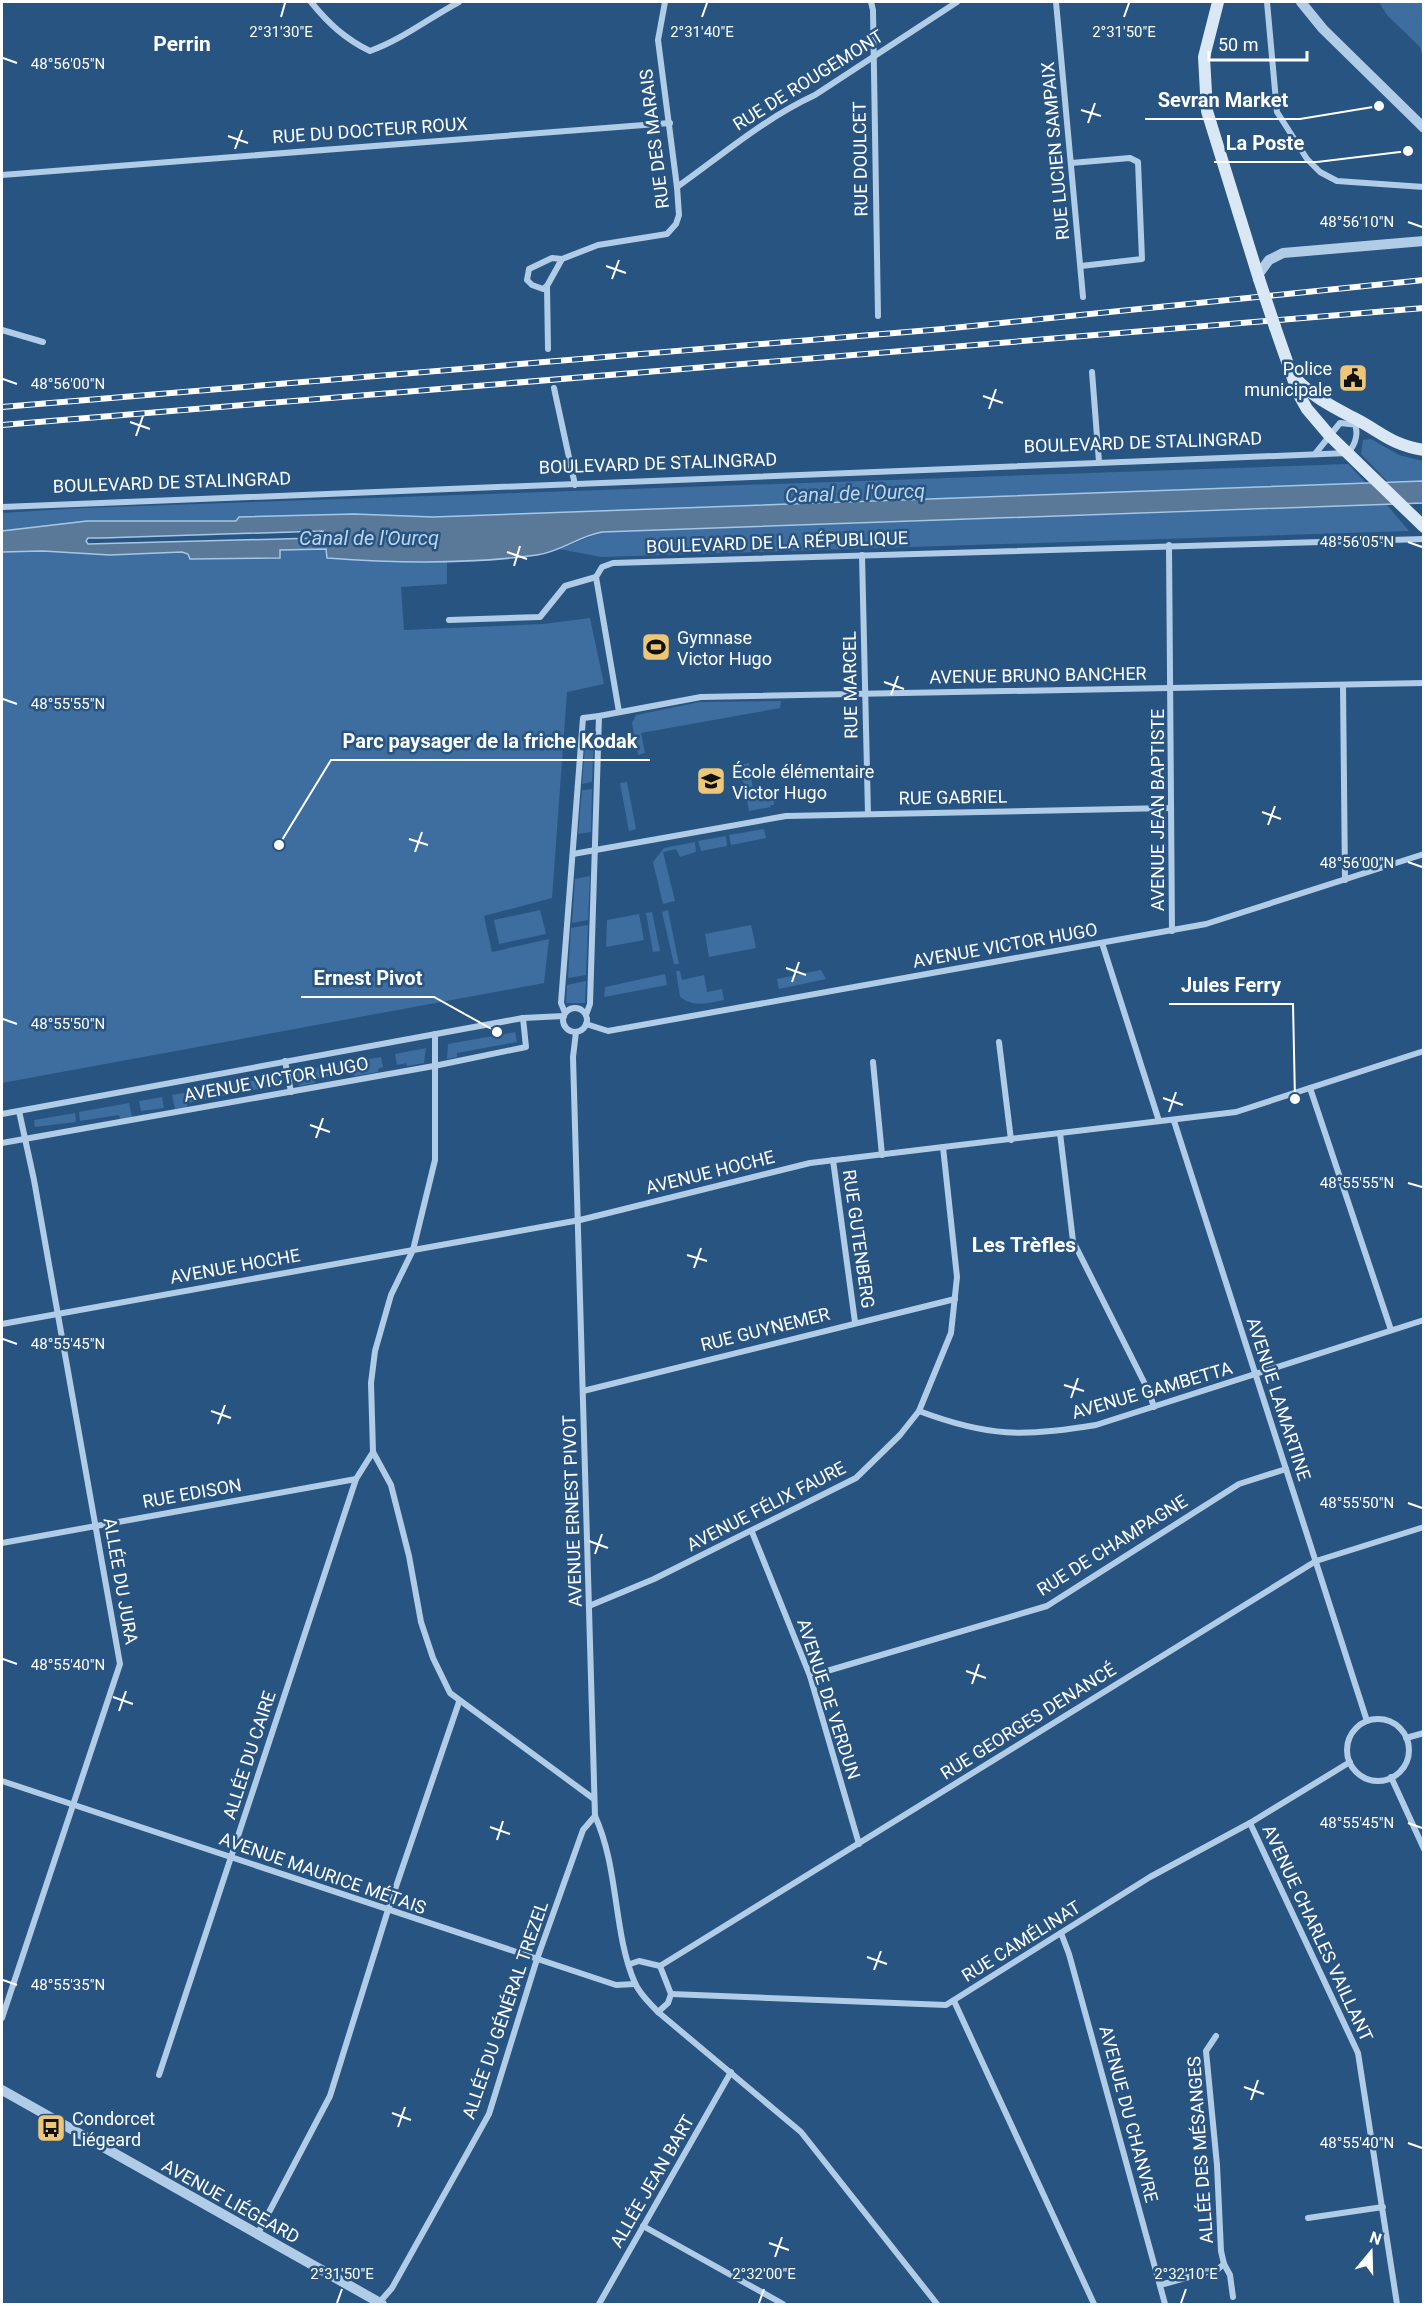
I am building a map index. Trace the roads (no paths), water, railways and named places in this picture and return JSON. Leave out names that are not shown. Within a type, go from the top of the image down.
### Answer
[{"type":"main road","points":[[1218,2],[1204,57],[1207,111],[1275,327],[1293,376],[1307,409],[1330,436],[1420,524]]},
{"type":"main road","points":[[1293,376],[1319,400],[1359,423],[1398,444],[1424,450]]},
{"type":"street","points":[[311,2],[331,24],[354,43],[370,51],[459,2]]},
{"type":"street","name":"RUE DES MARAIS","points":[[547,286],[543,289],[532,285],[527,280],[529,269],[552,258],[562,259],[598,245],[667,234],[676,224],[679,215],[677,187],[658,40],[664,2]]},
{"type":"street","name":"RUE DOULCET","points":[[871,2],[873,10],[878,316]]},
{"type":"street","name":"RUE DE ROUGEMONT","points":[[677,187],[749,134],[874,57],[957,2]]},
{"type":"street","name":"RUE LUCIEN SAMPAIX","points":[[1056,2],[1083,297]]},
{"type":"street","points":[[1267,2],[1277,112],[1307,159],[1320,172],[1337,181],[1424,187]]},
{"type":"street","points":[[1301,2],[1323,29],[1424,128]]},
{"type":"street","name":"RUE DU DOCTEUR ROUX","points":[[2,175],[670,123]]},
{"type":"street","points":[[1071,163],[1130,158],[1138,162],[1142,259],[1081,266]]},
{"type":"street","points":[[1259,277],[1269,260],[1283,253],[1424,241]]},
{"type":"street","points":[[548,349],[547,286],[562,259]]},
{"type":"street","points":[[2,330],[43,342]]},
{"type":"street","points":[[1092,372],[1099,462]]},
{"type":"street","points":[[554,388],[575,486]]},
{"type":"street","points":[[1315,454],[1340,423],[1359,423],[1353,447],[1348,453]]},
{"type":"street","name":"BOULEVARD DE STALINGRAD","points":[[2,507],[407,490],[575,486],[1348,453]]},
{"type":"street","name":"BOULEVARD DE LA RÉPUBLIQUE","points":[[449,620],[540,616],[564,586],[596,577],[602,567],[613,562],[1424,539]]},
{"type":"street","name":"AVENUE JEAN BAPTISTE","points":[[1169,545],[1172,688],[1170,808],[1172,931]]},
{"type":"street","name":"RUE MARCEL","points":[[862,555],[868,814]]},
{"type":"street","points":[[596,577],[620,712],[583,718],[561,1003],[566,1028],[576,1032],[583,1029],[586,1024],[590,1004],[599,716]]},
{"type":"street","name":"AVENUE BRUNO BANCHER","points":[[620,712],[701,697],[1424,683]]},
{"type":"street","points":[[1342,685],[1345,880]]},
{"type":"street","name":"RUE GABRIEL","points":[[573,854],[786,816],[1170,808]]},
{"type":"street","name":"AVENUE VICTOR HUGO","points":[[586,1024],[608,1031],[1172,931],[1206,924],[1424,854]]},
{"type":"street","points":[[1102,943],[1159,1121]]},
{"type":"street","points":[[564,1014],[577,1008],[586,1015]]},
{"type":"street","name":"AVENUE VICTOR HUGO","points":[[2,1114],[523,1018],[564,1014]]},
{"type":"street","name":"AVENUE VICTOR HUGO","points":[[2,1143],[434,1066],[526,1047],[523,1018]]},
{"type":"street","name":"AVENUE ERNEST PIVOT","points":[[576,1032],[573,1056],[595,1816],[604,1837],[635,1984]]},
{"type":"street","points":[[435,1034],[435,1160],[413,1250],[388,1302],[375,1351],[371,1383],[372,1452],[391,1485],[427,1643],[443,1680],[459,1702],[594,1799]]},
{"type":"street","points":[[999,1042],[1011,1140]]},
{"type":"street","name":"AVENUE HOCHE","points":[[2,1324],[579,1220],[785,1169],[833,1160],[1236,1112],[1424,1051]]},
{"type":"street","points":[[285,1061],[291,1092]]},
{"type":"street","points":[[873,1062],[882,1155]]},
{"type":"street","points":[[1310,1088],[1391,1330]]},
{"type":"street","name":"ALLÉE DU JURA","points":[[2,2018],[120,1664],[34,1180],[19,1111]]},
{"type":"street","name":"AVENUE LAMARTINE","points":[[1174,1120],[1367,1721]]},
{"type":"street","points":[[1060,1133],[1073,1241],[1149,1392],[1154,1407]]},
{"type":"street","name":"AVENUE FÉLIX FAURE","points":[[590,1606],[654,1579],[752,1532],[856,1478],[900,1435],[919,1412],[951,1333],[957,1277],[943,1147]]},
{"type":"street","name":"RUE GUTENBERG","points":[[833,1160],[855,1322]]},
{"type":"street","name":"RUE GUYNEMER","points":[[583,1391],[954,1299]]},
{"type":"street","name":"AVENUE GAMBETTA","points":[[919,1412],[951,1423],[993,1433],[1046,1433],[1095,1425],[1424,1320]]},
{"type":"street","points":[[356,1479],[372,1452]]},
{"type":"street","name":"RUE DE CHAMPAGNE","points":[[810,1676],[1047,1606],[1239,1484],[1286,1469]]},
{"type":"street","name":"RUE EDISON","points":[[2,1543],[356,1479]]},
{"type":"street","name":"ALLÉE DU CAIRE","points":[[159,2075],[356,1479]]},
{"type":"street","name":"RUE GEORGES DENANCÉ","points":[[660,1966],[1316,1561],[1424,1527]]},
{"type":"street","name":"AVENUE DE VERDUN","points":[[752,1532],[810,1676],[859,1844]]},
{"type":"street","points":[[257,2235],[330,2096],[388,1910],[459,1702]]},
{"type":"street","points":[[1367,1721],[1389,1721],[1402,1730],[1406,1738],[1407,1760],[1391,1777],[1383,1780],[1367,1778],[1360,1775],[1350,1762],[1347,1746],[1349,1738],[1359,1725],[1367,1721]]},
{"type":"street","points":[[1406,1738],[1424,1733]]},
{"type":"street","name":"RUE CAMÉLINAT","points":[[671,1994],[940,2007],[954,2001],[1150,1877],[1250,1823],[1350,1762]]},
{"type":"street","points":[[1391,1777],[1424,1849]]},
{"type":"street","name":"AVENUE MAURICE MÉTAIS","points":[[2,1781],[616,1985],[635,1984]]},
{"type":"street","name":"ALLÉE DU GÉNÉRAL TREZEL","points":[[380,2304],[392,2288],[489,2114],[537,1959],[583,1830],[595,1816]]},
{"type":"street","name":"AVENUE CHARLES VAILLANT","points":[[1250,1823],[1358,2053],[1397,2304]]},
{"type":"street","name":"AVENUE DU CHANVRE","points":[[1061,1933],[1070,1954],[1165,2304]]},
{"type":"street","points":[[630,1964],[639,1961],[660,1966],[671,1994],[668,2003],[658,2012]]},
{"type":"street","points":[[635,1984],[658,2012],[801,2132],[937,2304]]},
{"type":"street","points":[[954,2001],[1094,2304]]},
{"type":"street","name":"ALLÉE DES MÉSANGES","points":[[1216,2036],[1206,2051],[1224,2264],[1230,2275],[1233,2296]]},
{"type":"street","name":"ALLÉE JEAN BART","points":[[599,2304],[731,2072]]},
{"type":"street","name":"AVENUE LIÉGEARD","points":[[2,2090],[380,2304]]},
{"type":"street","points":[[1308,2218],[1383,2206]]},
{"type":"street","points":[[643,2226],[783,2304]]},
{"type":"street","name":"ALLÉE DES MÉSANGES","points":[[1160,2285],[1218,2270],[1224,2264]]},
{"type":"water","name":"Canal de l'Ourcq","points":[[1423,481],[1423,503],[602,532],[537,555],[486,560],[405,562],[327,558],[326,549],[280,550],[280,558],[190,559],[188,554],[182,552],[110,555],[43,551],[2,552],[2,531],[87,521],[236,521],[239,517],[354,514],[433,517]],"holes":[[[323,531],[324,536],[88,544],[86,541],[88,538]]]},
{"type":"railway","points":[[2,407],[943,329],[1424,280]]},
{"type":"railway","points":[[2,425],[1424,308]]},
{"type":"place","name":"Sevran Market","points":[[1379,106]]},
{"type":"place","name":"La Poste","points":[[1408,151]]},
{"type":"place","name":"Police municipale","points":[[1353,378]]},
{"type":"place","name":"Gymnase Victor Hugo","points":[[656,647]]},
{"type":"place","name":"École élémentaire Victor Hugo","points":[[711,781]]},
{"type":"place","name":"Parc paysager de la friche Kodak","points":[[279,845]]},
{"type":"place","name":"Ernest Pivot","points":[[497,1032]]},
{"type":"place","name":"Jules Ferry","points":[[1295,1099]]},
{"type":"place","name":"Condorcet Liégeard","points":[[51,2128]]},
{"type":"district","name":"Perrin","points":[[182,44]]},
{"type":"district","name":"Les Trèfles","points":[[1024,1245]]}]
